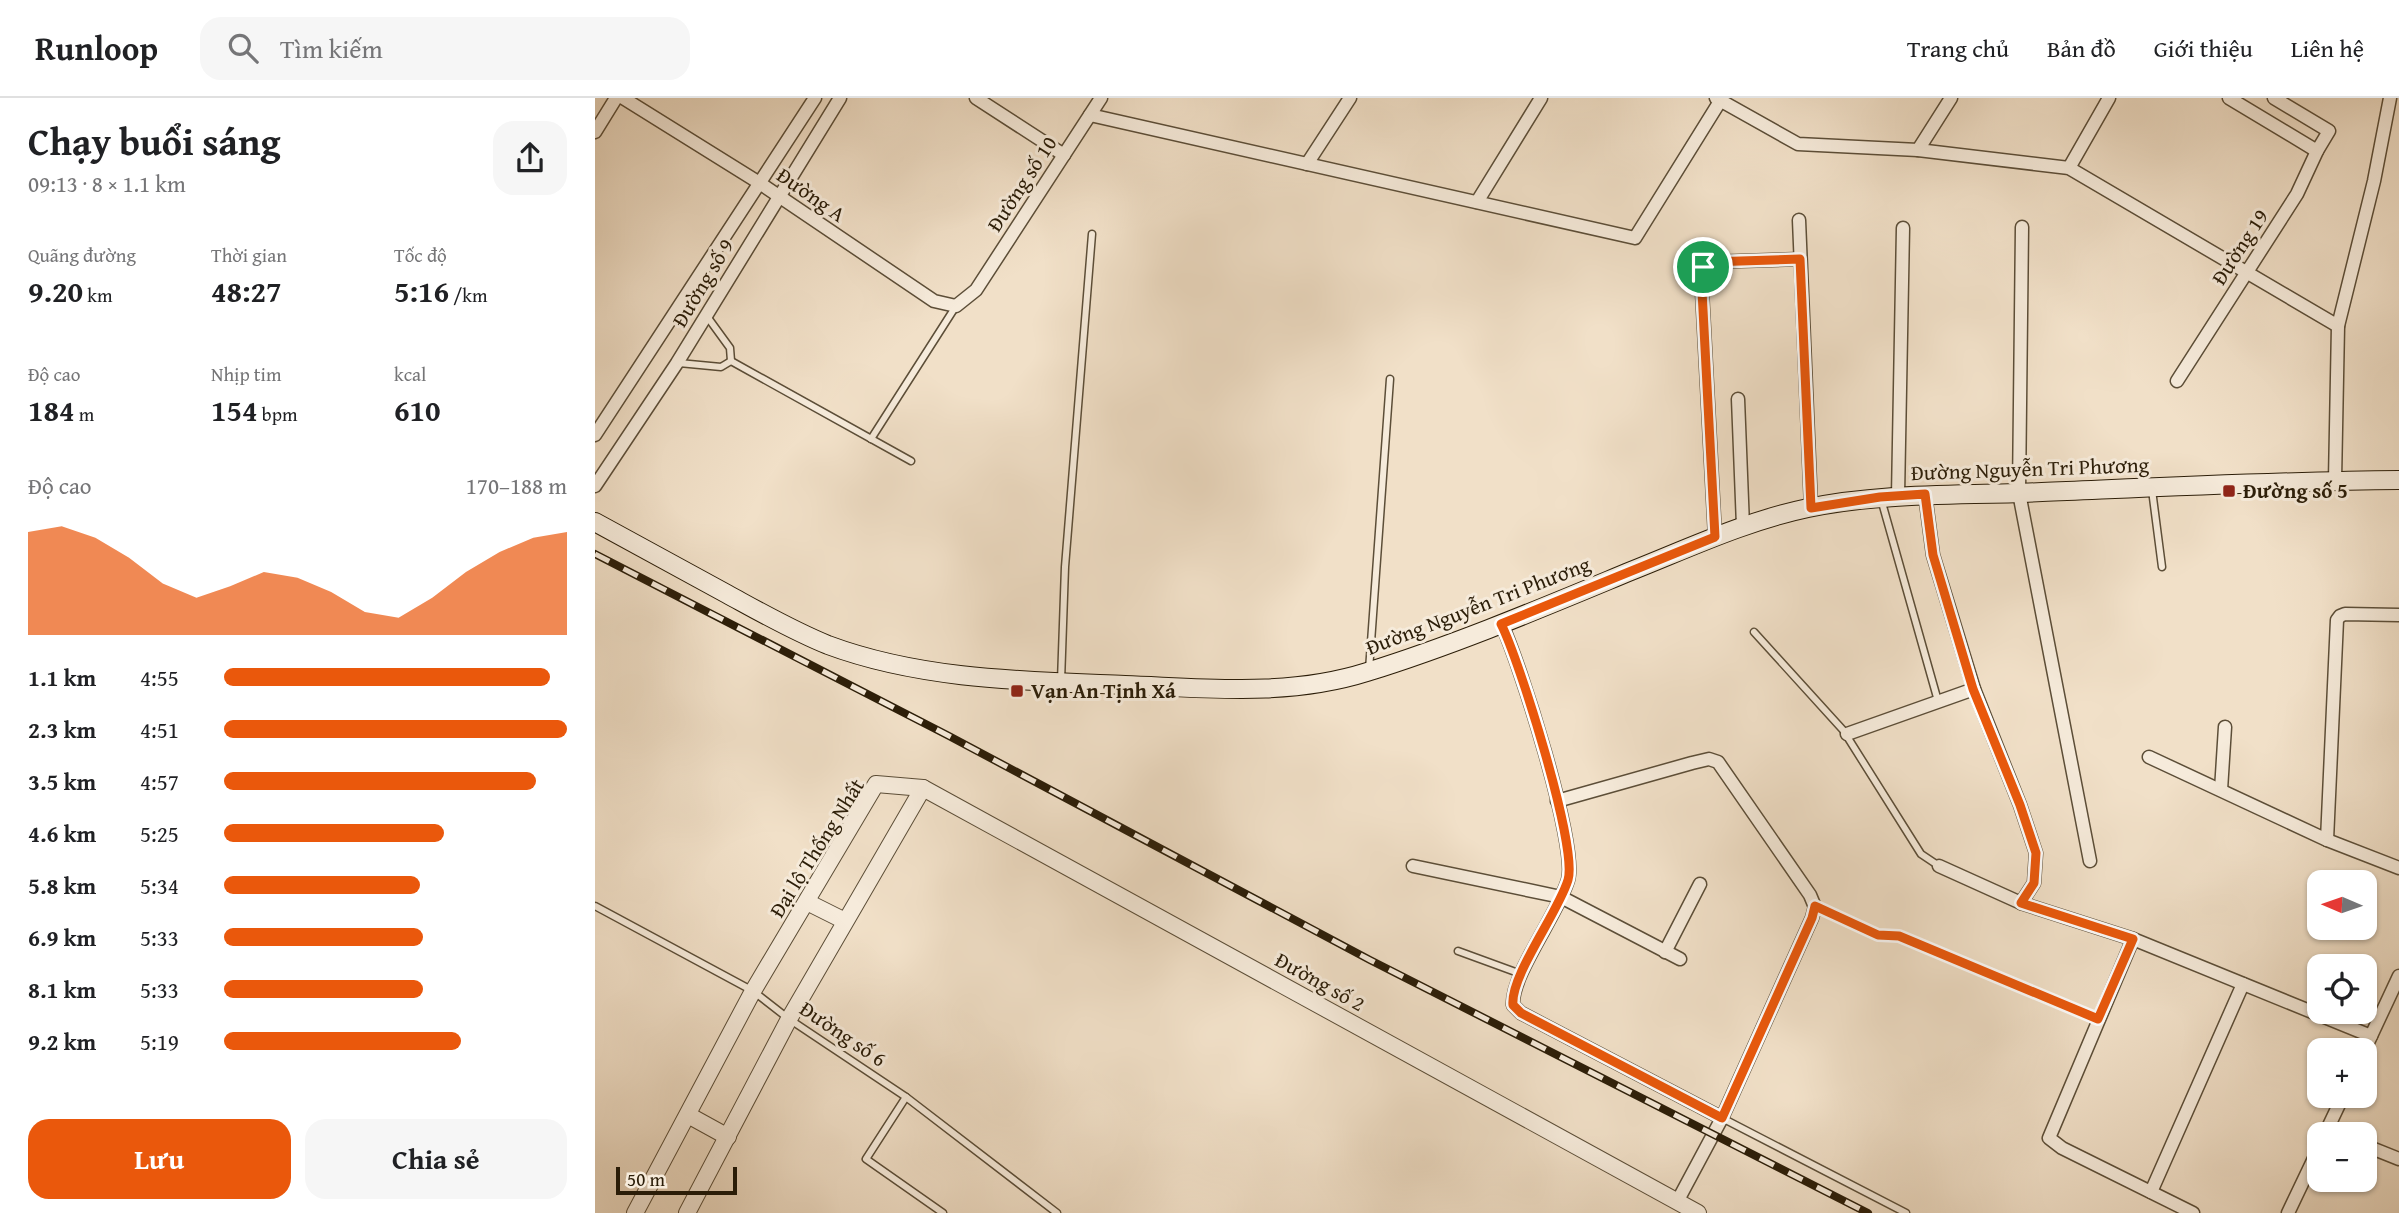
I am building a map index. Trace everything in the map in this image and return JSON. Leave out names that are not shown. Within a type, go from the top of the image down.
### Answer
[{"type":"main road","name":"Đường Nguyễn Tri Phương","points":[[595,522],[783,625],[832,646],[880,661],[926,670],[995,678],[1262,690],[1313,685],[1369,672],[1501,624],[1743,526],[1811,508],[1925,494],[2399,480]]},
{"type":"street","points":[[595,132],[616,98]]},
{"type":"street","name":"Đường A","points":[[623,98],[761,184],[934,301],[956,306]]},
{"type":"street","name":"Đường số 9","points":[[595,435],[815,98]]},
{"type":"street","name":"Đường số 9","points":[[595,486],[677,363],[840,98]]},
{"type":"street","points":[[975,98],[1064,155]]},
{"type":"street","name":"Đường số 10","points":[[956,306],[976,290],[1101,98]]},
{"type":"street","points":[[1307,164],[1350,98]]},
{"type":"street","points":[[1477,202],[1541,98]]},
{"type":"street","points":[[1918,150],[1951,98]]},
{"type":"street","points":[[2069,168],[2109,98]]},
{"type":"street","points":[[2229,98],[2317,151]]},
{"type":"street","name":"Đường 19","points":[[2177,381],[2297,194],[2329,131],[2274,98]]},
{"type":"street","points":[[2335,480],[2338,326],[2374,181],[2390,98]]},
{"type":"street","points":[[1090,115],[1636,237],[1719,99],[1798,144],[1918,150],[2069,168],[2338,326]]},
{"type":"street","points":[[1799,220],[1811,508]]},
{"type":"street","points":[[2022,227],[2019,493],[2090,861]]},
{"type":"street","points":[[1889,497],[1903,228]]},
{"type":"street","points":[[1715,537],[1701,272],[1709,262],[1800,259]]},
{"type":"street","points":[[1738,399],[1743,526]]},
{"type":"street","points":[[1925,494],[1933,555],[1973,689],[2020,805],[2036,853],[2034,883],[2021,903]]},
{"type":"street","points":[[2327,840],[2337,620],[2345,614],[2399,615]]},
{"type":"street","points":[[1501,624],[1523,679],[1557,801],[1571,869],[1562,897],[1521,974],[1512,996],[1513,1005],[1521,1013],[1722,1118]]},
{"type":"street","points":[[1847,734],[1973,689]]},
{"type":"street","points":[[2221,790],[2225,727]]},
{"type":"street","points":[[2149,757],[2327,840],[2399,868]]},
{"type":"street","points":[[1557,801],[1692,762],[1709,759],[1717,762],[1815,906],[1722,1118],[1677,1202]]},
{"type":"street","name":"Đại lộ Thống Nhất","points":[[635,1213],[753,991],[876,784],[923,788]]},
{"type":"street","points":[[687,1213],[789,1019],[923,788]]},
{"type":"street","name":"Đường số 2","points":[[923,788],[1698,1213]]},
{"type":"street","points":[[1413,866],[1562,897],[1680,959]]},
{"type":"street","points":[[1938,866],[2021,903],[2133,939],[2371,1036],[2399,977]]},
{"type":"street","points":[[1665,952],[1700,884]]},
{"type":"street","points":[[807,902],[845,921]]},
{"type":"street","points":[[2133,939],[2049,1138],[2062,1148],[2193,1213]]},
{"type":"street","points":[[2151,1192],[2243,984]]},
{"type":"street","points":[[688,1115],[727,1137]]},
{"type":"street","points":[[2377,1150],[2399,1159]]},
{"type":"street","points":[[2288,1213],[2307,1173]]},
{"type":"lane","points":[[1061,682],[1065,567],[1092,234]]},
{"type":"lane","points":[[871,439],[956,306]]},
{"type":"lane","points":[[706,315],[730,348],[731,361]]},
{"type":"lane","points":[[731,361],[911,461]]},
{"type":"lane","points":[[677,363],[721,367],[731,361]]},
{"type":"lane","points":[[1369,672],[1390,379]]},
{"type":"lane","points":[[2152,488],[2162,567]]},
{"type":"lane","points":[[1889,497],[1938,702]]},
{"type":"lane","points":[[1754,632],[1847,734],[1921,854],[1938,866]]},
{"type":"lane","name":"Đường số 6","points":[[595,906],[753,991],[789,1019],[906,1097],[1057,1213]]},
{"type":"lane","points":[[1815,906],[1878,935],[1899,936],[2098,1019]]},
{"type":"lane","points":[[1458,951],[1521,974]]},
{"type":"lane","points":[[906,1097],[866,1159],[943,1213]]},
{"type":"lane","points":[[1722,1118],[1906,1213]]},
{"type":"railway","points":[[595,554],[949,736],[1370,960],[1868,1213]]},
{"type":"place","name":"Đường số 5","points":[[2229,491]]},
{"type":"place","name":"Vạn An Tịnh Xá","points":[[1017,691]]},
{"type":"route","points":[[1800,259],[1811,508],[1880,497],[1925,494],[1933,555],[1973,689],[2020,805],[2036,853],[2034,883],[2021,903],[2133,939],[2098,1019],[1899,936],[1878,935],[1815,906],[1722,1118],[1521,1013],[1513,1005],[1515,986],[1562,897],[1571,869],[1557,801],[1523,679],[1501,624],[1715,537],[1701,272],[1703,267],[1709,262],[1800,259]]}]
